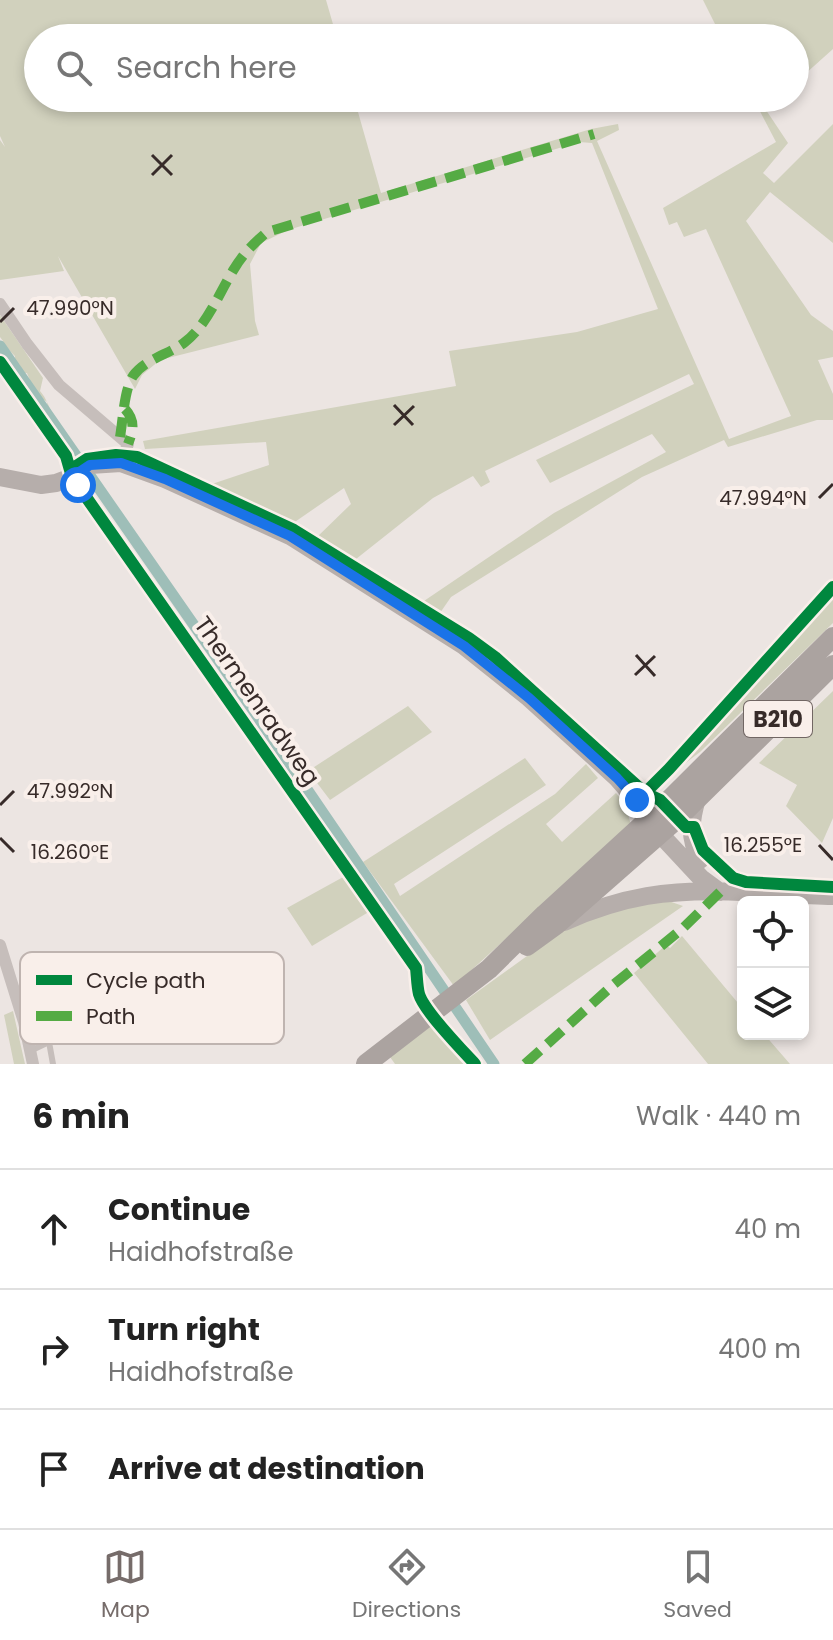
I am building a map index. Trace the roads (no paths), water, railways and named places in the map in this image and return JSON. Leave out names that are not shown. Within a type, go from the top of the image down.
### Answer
[{"type":"main road","name":"B210","points":[[489,969],[556,925],[660,826],[833,637]]},
{"type":"main road","name":"B210","points":[[366,1064],[489,969],[545,914],[697,799],[833,665]]},
{"type":"street","points":[[0,304],[59,385],[128,444],[121,463]]},
{"type":"street","points":[[0,477],[41,485],[56,483],[85,469],[121,463],[165,479],[290,536],[464,646],[529,698],[641,796],[701,878],[729,892]]},
{"type":"street","points":[[697,799],[690,827],[700,860]]},
{"type":"street","points":[[660,826],[700,860],[729,892]]},
{"type":"street","points":[[556,925],[588,911],[663,894],[729,892],[833,896]]},
{"type":"street","points":[[0,945],[20,1009]]},
{"type":"lane","points":[[31,1057],[47,1044]]},
{"type":"lane","points":[[49,1044],[53,1064]]},
{"type":"waterway","points":[[0,346],[494,1064]]}]
